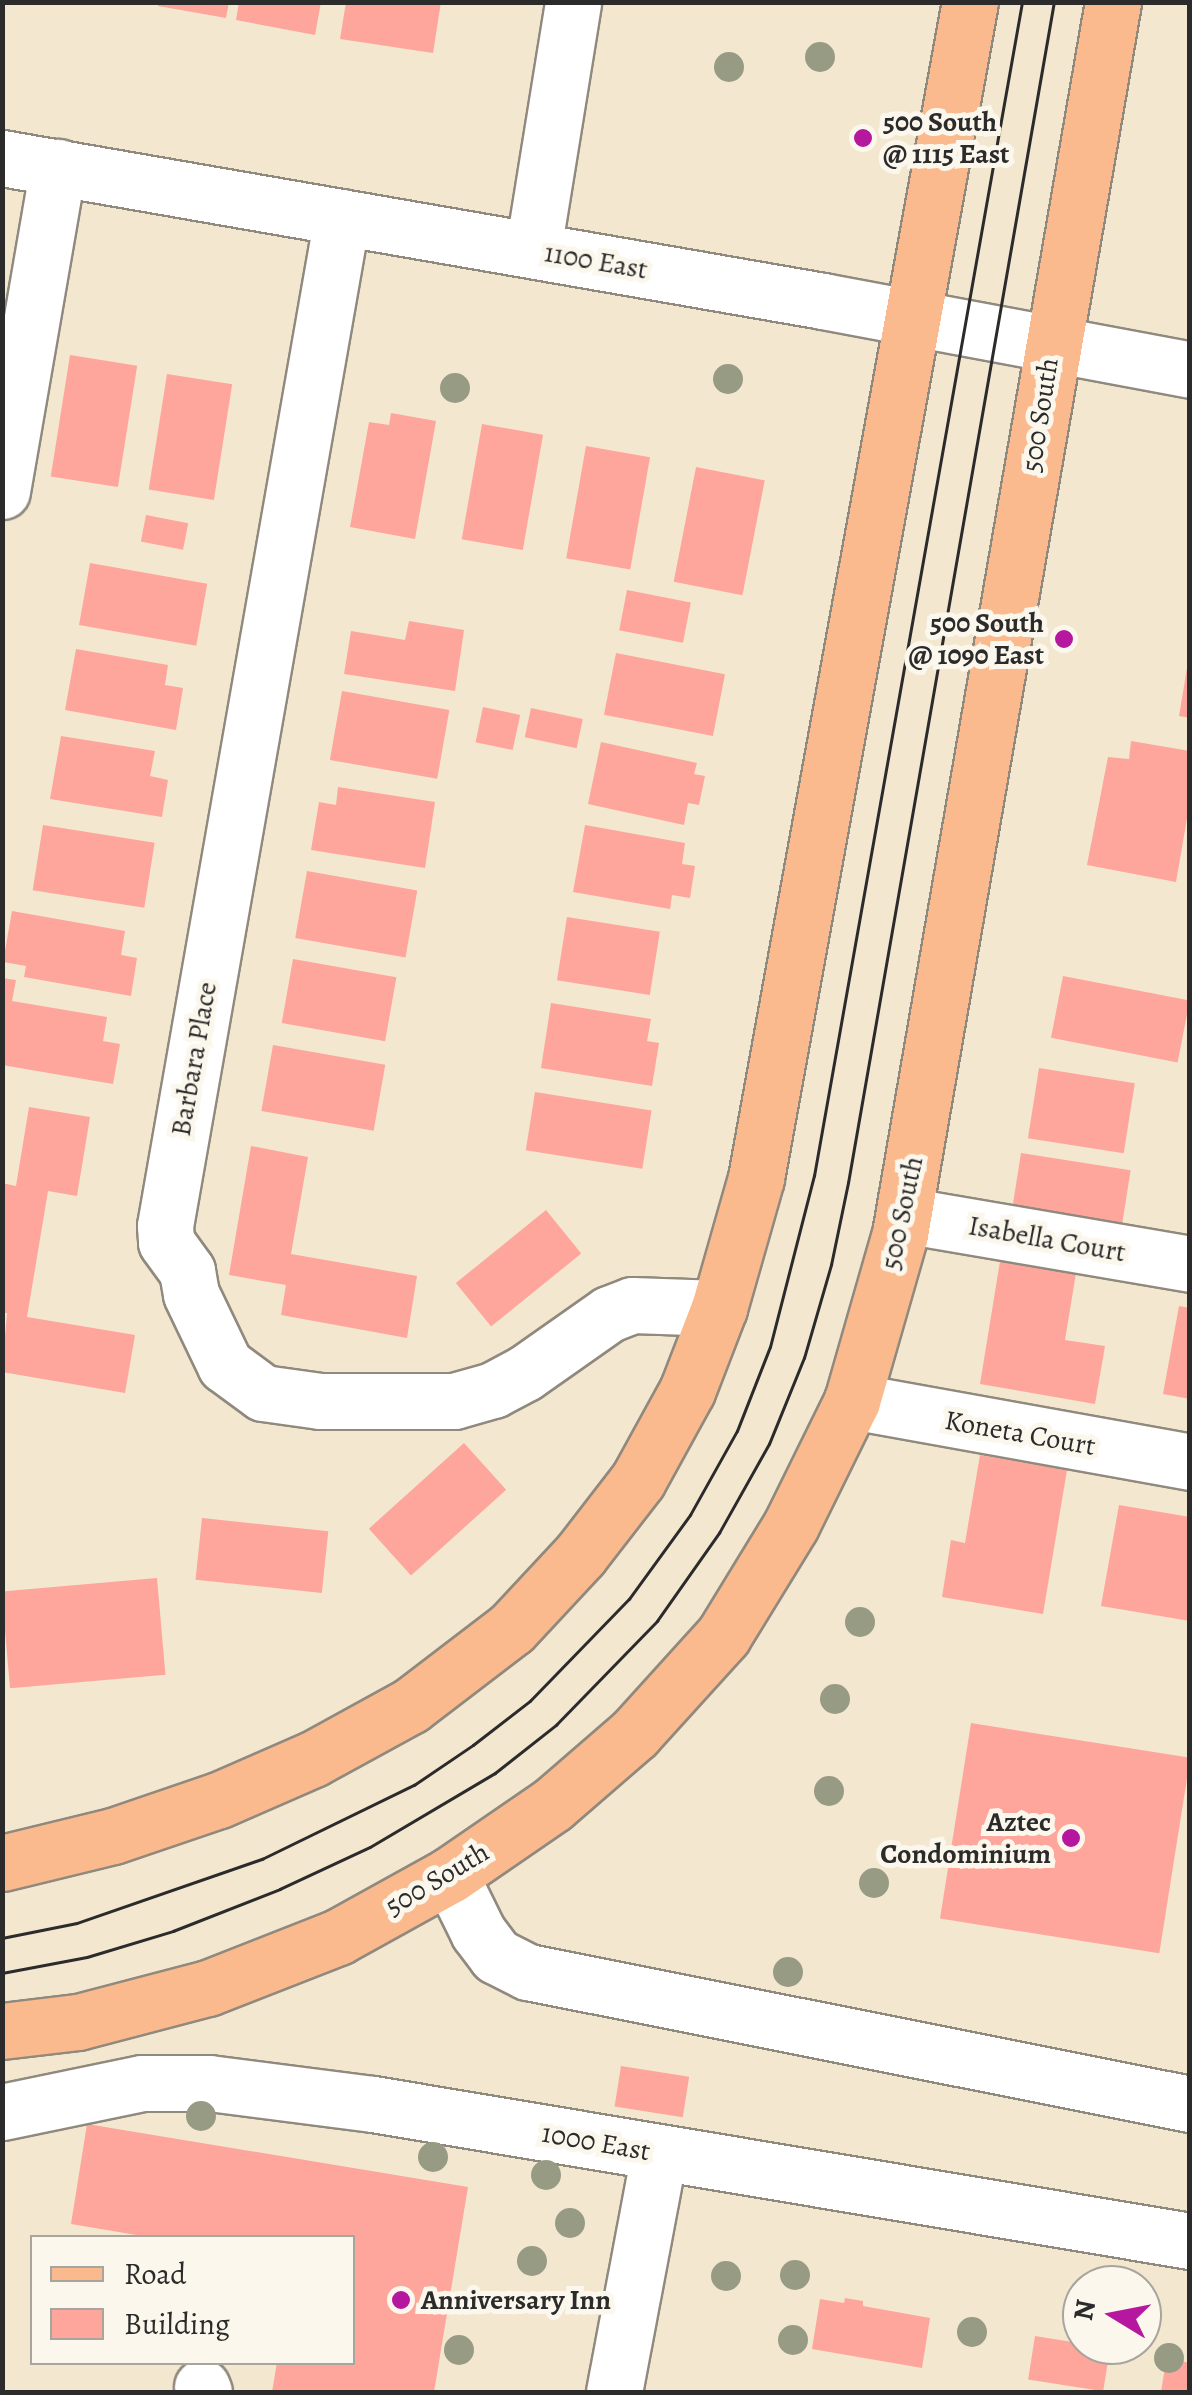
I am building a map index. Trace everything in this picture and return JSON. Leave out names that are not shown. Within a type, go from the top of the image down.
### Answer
[{"type":"main road","points":[[2,1863],[113,1836],[219,1800],[313,1759],[410,1706],[497,1639],[580,1555],[638,1480],[687,1391],[719,1308],[756,1178],[970,2]]},
{"type":"main road","name":"500 South","points":[[2,2031],[78,2022],[208,1988],[338,1937],[450,1875],[552,1805],[635,1732],[724,1636],[791,1525],[852,1402],[874,1336],[904,1215],[1113,2]]},
{"type":"street","points":[[533,250],[573,2]]},
{"type":"street","name":"1100 East","points":[[2,158],[1190,370]]},
{"type":"street","points":[[2,491],[58,168]]},
{"type":"street","name":"Barbara Place","points":[[342,217],[164,1226],[166,1242],[187,1271],[191,1294],[225,1365],[262,1392],[320,1401],[454,1400],[493,1390],[525,1374],[609,1314],[632,1306],[719,1308]]},
{"type":"street","name":"Isabella Court","points":[[904,1215],[1190,1264]]},
{"type":"street","name":"Koneta Court","points":[[852,1402],[1190,1462]]},
{"type":"street","points":[[450,1875],[478,1932],[496,1956],[528,1972],[1190,2104]]},
{"type":"street","name":"1000 East","points":[[2,2112],[142,2083],[209,2082],[373,2104],[1190,2240]]},
{"type":"street","points":[[614,2392],[659,2153]]},
{"type":"building","points":[[159,2],[229,2],[226,18],[158,6]]},
{"type":"building","points":[[239,2],[321,2],[315,35],[236,20]]},
{"type":"building","points":[[346,2],[441,2],[433,53],[340,39]]},
{"type":"building","points":[[70,355],[137,366],[118,487],[51,476]]},
{"type":"building","points":[[167,374],[232,384],[214,500],[149,490]]},
{"type":"building","points":[[391,413],[436,421],[415,539],[350,527],[369,422],[389,425]]},
{"type":"building","points":[[482,424],[543,435],[523,550],[462,539]]},
{"type":"building","points":[[586,446],[650,457],[630,570],[566,558]]},
{"type":"building","points":[[696,467],[765,480],[742,595],[674,582]]},
{"type":"building","points":[[146,515],[188,523],[183,550],[141,542]]},
{"type":"building","points":[[90,563],[207,584],[196,646],[79,625]]},
{"type":"building","points":[[627,590],[691,602],[683,643],[619,630]]},
{"type":"building","points":[[409,621],[464,630],[455,691],[344,674],[351,631],[405,640]]},
{"type":"building","points":[[76,649],[168,665],[165,685],[183,688],[176,730],[65,710]]},
{"type":"building","points":[[616,653],[725,674],[713,736],[604,715]]},
{"type":"building","points":[[1190,668],[1190,718],[1179,716]]},
{"type":"building","points":[[342,691],[449,710],[437,779],[330,760]]},
{"type":"building","points":[[483,707],[520,715],[513,750],[476,742]]},
{"type":"building","points":[[531,708],[583,719],[577,748],[525,737]]},
{"type":"building","points":[[61,736],[155,751],[150,776],[168,780],[162,817],[50,799]]},
{"type":"building","points":[[1131,741],[1190,751],[1190,801],[1176,882],[1087,865],[1108,757],[1129,759]]},
{"type":"building","points":[[601,742],[697,763],[694,774],[705,776],[699,805],[688,803],[684,825],[588,804]]},
{"type":"building","points":[[338,787],[435,802],[425,868],[311,850],[319,802],[336,805]]},
{"type":"building","points":[[43,825],[155,843],[144,908],[33,890]]},
{"type":"building","points":[[585,825],[685,843],[682,864],[695,866],[690,898],[672,895],[670,909],[573,892]]},
{"type":"building","points":[[307,871],[417,890],[405,957],[295,938]]},
{"type":"building","points":[[12,911],[125,931],[121,955],[137,958],[131,996],[24,977],[26,966],[3,962]]},
{"type":"building","points":[[567,917],[660,932],[650,995],[557,980]]},
{"type":"building","points":[[293,959],[396,977],[385,1041],[282,1023]]},
{"type":"building","points":[[1063,976],[1190,1001],[1178,1062],[1051,1038]]},
{"type":"building","points":[[2,978],[16,980],[12,1001],[107,1017],[103,1041],[120,1044],[113,1084],[2,1065]]},
{"type":"building","points":[[551,1003],[651,1019],[647,1041],[659,1043],[652,1086],[541,1068]]},
{"type":"building","points":[[273,1045],[385,1065],[374,1131],[261,1111]]},
{"type":"building","points":[[1039,1068],[1135,1083],[1124,1153],[1028,1138]]},
{"type":"building","points":[[535,1092],[652,1110],[642,1169],[526,1150]]},
{"type":"building","points":[[29,1107],[90,1117],[77,1196],[48,1191],[27,1317],[135,1335],[125,1393],[2,1372],[7,1313],[2,1313],[2,1183],[16,1186]]},
{"type":"building","points":[[251,1146],[308,1157],[291,1254],[417,1276],[407,1338],[281,1315],[286,1285],[229,1275]]},
{"type":"building","points":[[1021,1153],[1131,1170],[1120,1237],[1011,1219]]},
{"type":"building","points":[[546,1210],[581,1254],[491,1327],[456,1283]]},
{"type":"building","points":[[1001,1255],[1077,1267],[1065,1340],[1105,1346],[1095,1404],[980,1384]]},
{"type":"building","points":[[1179,1306],[1190,1308],[1190,1399],[1163,1394]]},
{"type":"building","points":[[464,1443],[506,1490],[411,1575],[369,1529]]},
{"type":"building","points":[[980,1455],[1067,1470],[1043,1614],[942,1597],[951,1540],[965,1543]]},
{"type":"building","points":[[1119,1505],[1190,1517],[1190,1621],[1101,1606]]},
{"type":"building","points":[[202,1518],[328,1531],[322,1593],[196,1580]]},
{"type":"building","points":[[157,1578],[165,1675],[10,1688],[2,1592]]},
{"type":"building","name":"Aztec Condominium","points":[[971,1723],[1190,1758],[1159,1953],[940,1919]]},
{"type":"building","points":[[621,2066],[689,2077],[683,2117],[615,2106]]},
{"type":"building","name":"Anniversary Inn","points":[[87,2124],[468,2187],[434,2392],[272,2392],[276,2365],[355,2365],[355,2235],[136,2235],[71,2224]]},
{"type":"building","points":[[845,2298],[863,2301],[863,2306],[930,2318],[922,2368],[812,2349],[820,2299],[844,2303]]},
{"type":"building","points":[[1035,2336],[1062,2340],[1062,2365],[1107,2365],[1103,2391],[1028,2379]]},
{"type":"building","points":[[1181,2361],[1190,2363],[1190,2392],[1161,2392],[1165,2367],[1179,2369]]},
{"type":"tram line","points":[[2,1938],[77,1923],[262,1859],[414,1785],[473,1745],[530,1701],[629,1599],[690,1515],[737,1431],[770,1347],[814,1176],[1022,2]]},
{"type":"tram line","points":[[2,1973],[87,1957],[173,1931],[280,1889],[370,1847],[495,1773],[556,1725],[657,1621],[719,1533],[769,1444],[804,1358],[831,1265],[848,1183],[1054,2]]},
{"type":"place","name":"500 South @ 1115 East","points":[[863,138]]},
{"type":"place","name":"500 South @ 1090 East","points":[[1064,639]]},
{"type":"place","name":"Aztec Condominium","points":[[1071,1838]]},
{"type":"place","name":"Anniversary Inn","points":[[401,2300]]}]
